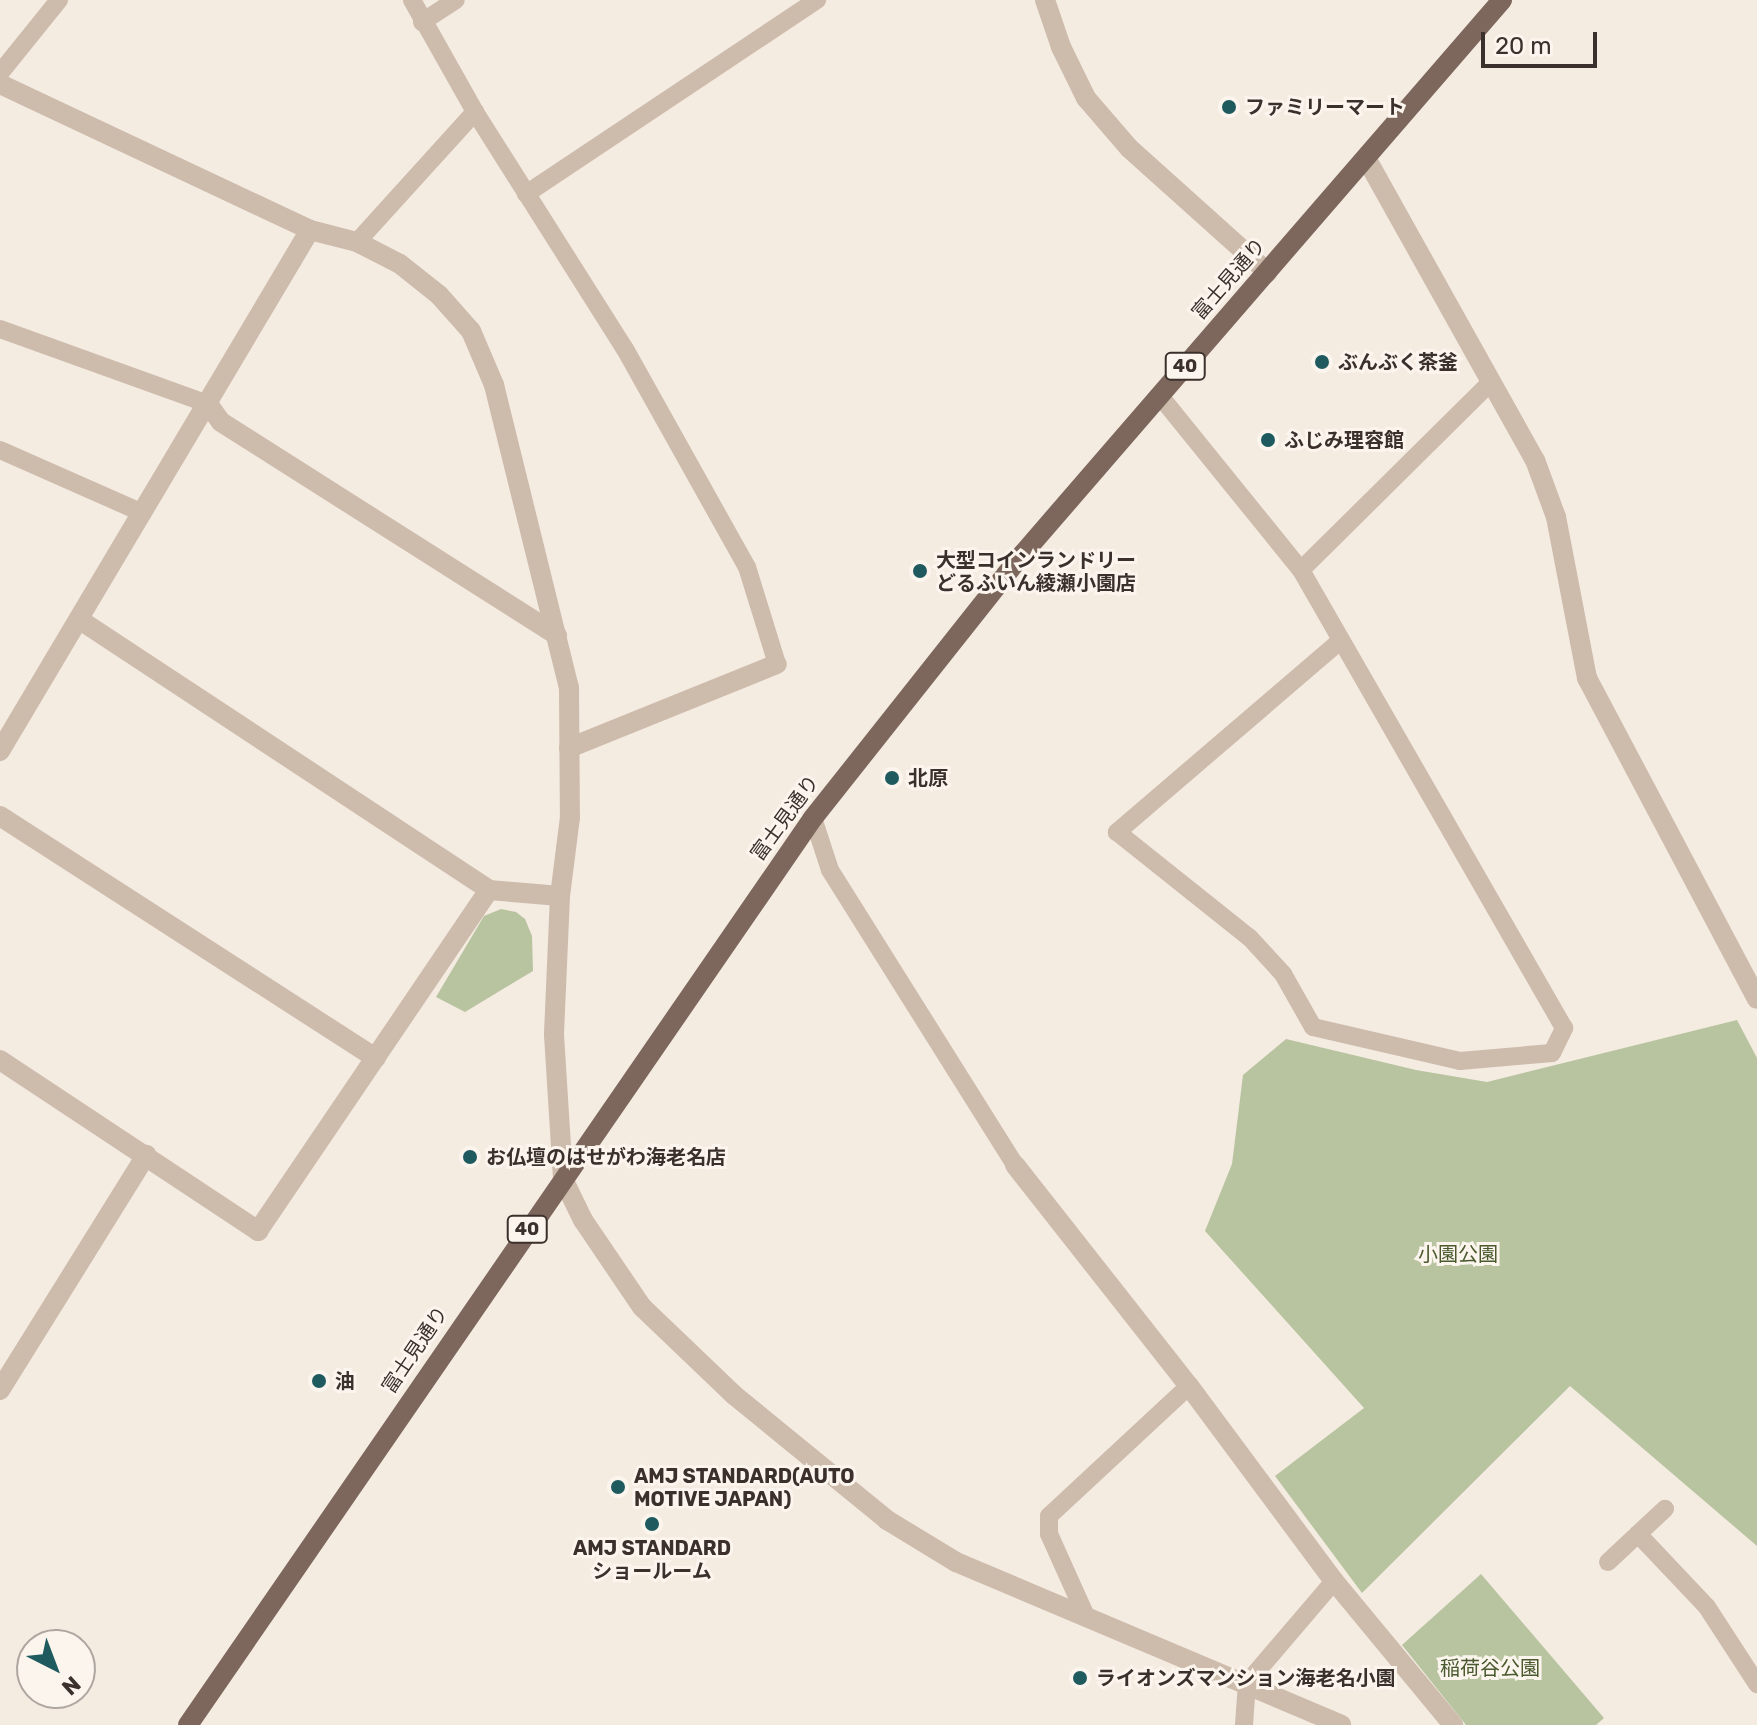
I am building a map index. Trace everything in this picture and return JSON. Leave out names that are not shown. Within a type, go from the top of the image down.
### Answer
[{"type":"main road","name":"富士見通り","points":[[188,1725],[813,818],[1014,564],[1502,0]]},
{"type":"street","points":[[1045,0],[1061,47],[1086,98],[1129,148],[1267,272]]},
{"type":"street","points":[[0,84],[310,230],[357,242],[400,264],[439,295],[471,331],[494,385],[569,687],[570,817],[560,896],[554,1035],[563,1179],[583,1220],[642,1307],[734,1395],[887,1520],[956,1562],[1085,1614],[1341,1725]]},
{"type":"street","points":[[1366,158],[1535,460],[1556,517],[1587,678],[1757,999]]},
{"type":"street","points":[[0,751],[310,230]]},
{"type":"street","points":[[208,404],[221,422],[557,635]]},
{"type":"street","points":[[80,620],[489,890],[560,896]]},
{"type":"street","points":[[569,748],[777,664]]},
{"type":"street","points":[[0,816],[376,1058]]},
{"type":"street","points":[[0,1060],[258,1231],[489,890]]},
{"type":"street","points":[[0,1390],[146,1155]]},
{"type":"street","points":[[1015,1165],[1189,1386],[1334,1581],[1453,1725]]},
{"type":"lane","points":[[0,73],[59,0]]},
{"type":"lane","points":[[412,0],[475,112],[625,349],[747,567],[777,664]]},
{"type":"lane","points":[[422,22],[456,0]]},
{"type":"lane","points":[[526,194],[817,0]]},
{"type":"lane","points":[[357,242],[475,112]]},
{"type":"lane","points":[[0,329],[208,404]]},
{"type":"lane","points":[[1301,570],[1491,382]]},
{"type":"lane","points":[[1160,396],[1301,570],[1564,1028],[1552,1053],[1460,1061],[1313,1027],[1283,974],[1250,938],[1117,832],[1340,641]]},
{"type":"lane","points":[[0,450],[143,513]]},
{"type":"lane","points":[[813,818],[830,870],[1015,1165]]},
{"type":"lane","points":[[1085,1614],[1049,1534],[1049,1516],[1189,1386]]},
{"type":"lane","points":[[1608,1562],[1665,1509]]},
{"type":"lane","points":[[1638,1534],[1707,1607],[1757,1684]]},
{"type":"lane","points":[[1244,1725],[1247,1683],[1334,1581]]},
{"type":"green space","points":[[501,909],[516,912],[525,919],[532,936],[533,971],[465,1012],[436,997],[484,916]]},
{"type":"green space","name":"小園公園","points":[[1737,1020],[1757,1058],[1757,1546],[1570,1386],[1362,1593],[1275,1476],[1364,1408],[1205,1231],[1232,1164],[1243,1075],[1286,1039],[1416,1070],[1487,1082]]},
{"type":"green space","name":"稲荷谷公園","points":[[1481,1574],[1604,1718],[1596,1725],[1466,1725],[1402,1645]]},
{"type":"place","name":"ファミリーマート","points":[[1229,107]]},
{"type":"place","name":"ぶんぶく茶釜","points":[[1322,362]]},
{"type":"place","name":"ふじみ理容館","points":[[1268,440]]},
{"type":"place","name":"大型コインランドリー どるふいん綾瀬小園店","points":[[920,571]]},
{"type":"place","name":"北原","points":[[892,778]]},
{"type":"place","name":"お仏壇のはせがわ海老名店","points":[[470,1157]]},
{"type":"place","name":"油","points":[[319,1381]]},
{"type":"place","name":"AMJ STANDARD(AUTO MOTIVE JAPAN)","points":[[618,1487]]},
{"type":"place","name":"AMJ STANDARD ショールーム","points":[[652,1524]]},
{"type":"place","name":"ライオンズマンション海老名小園","points":[[1080,1678]]}]
